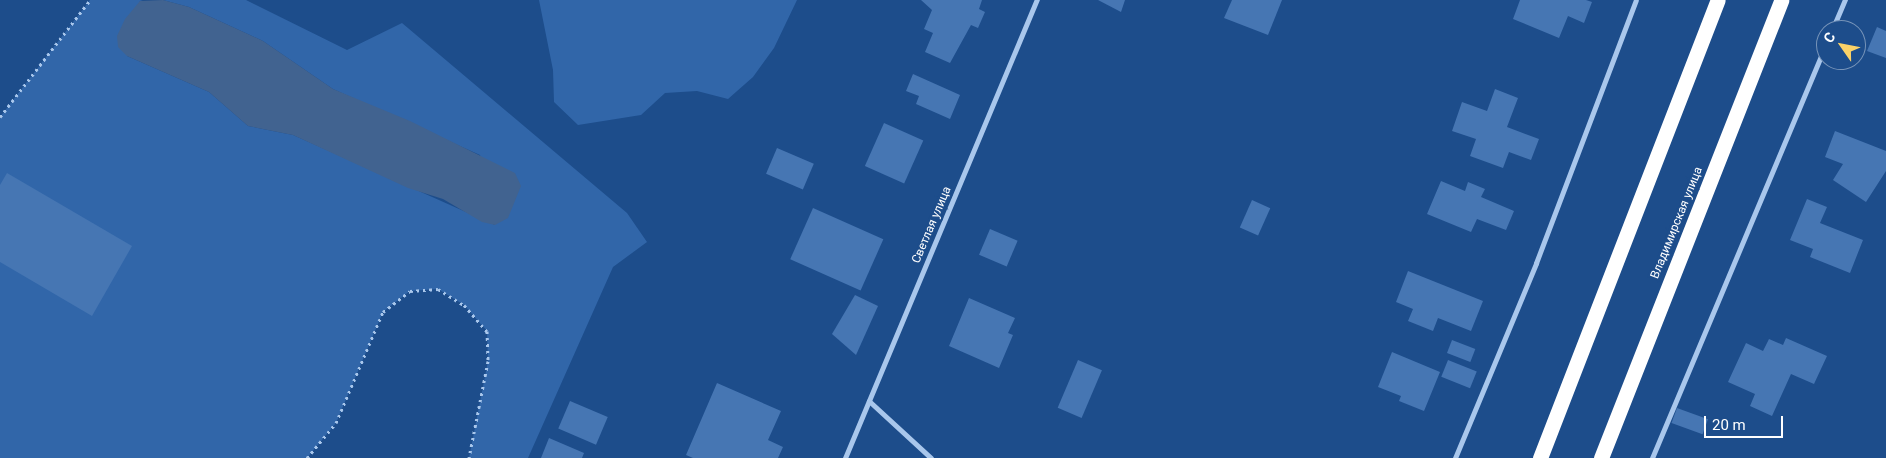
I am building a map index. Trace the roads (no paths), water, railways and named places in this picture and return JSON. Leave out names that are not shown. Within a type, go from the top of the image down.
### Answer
[{"type":"highway","points":[[1540,458],[1718,0]]},
{"type":"highway","name":"Владимирская улица","points":[[1601,458],[1782,0]]},
{"type":"street","name":"Светлая улица","points":[[845,458],[1037,0]]},
{"type":"street","points":[[1455,458],[1536,263],[1636,0]]},
{"type":"street","points":[[1836,20],[1845,0]]},
{"type":"street","points":[[1652,458],[1816,69]]},
{"type":"street","points":[[869,402],[931,458]]}]
